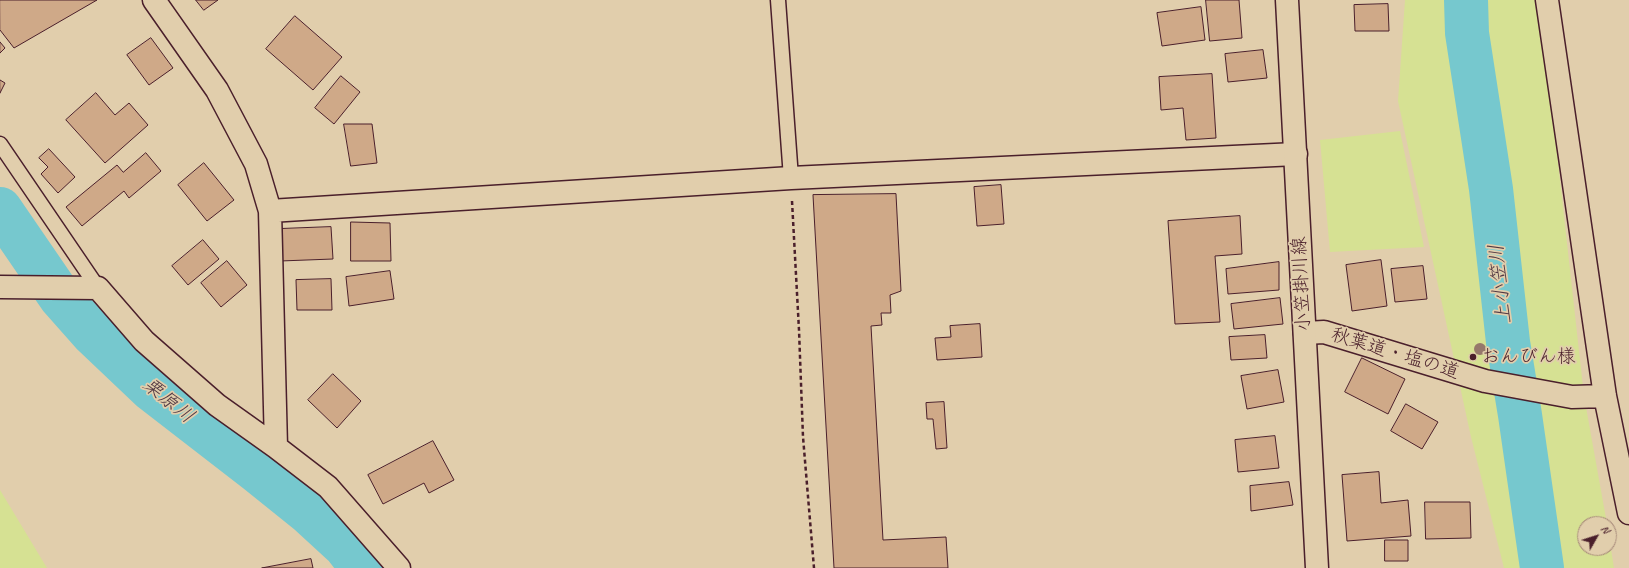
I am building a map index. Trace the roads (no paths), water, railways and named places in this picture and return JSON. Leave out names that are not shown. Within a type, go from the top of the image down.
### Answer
[{"type":"street","points":[[154,0],[217,90],[256,164],[270,211],[276,447]]},
{"type":"street","name":"小笠掛川線","points":[[1287,0],[1317,568]]},
{"type":"street","points":[[1547,0],[1605,396],[1629,513]]},
{"type":"street","points":[[270,211],[791,178],[1296,154]]},
{"type":"street","points":[[0,287],[98,288],[144,341],[217,405],[276,447],[328,487],[399,568]]},
{"type":"street","name":"秋葉道・塩の道","points":[[1305,333],[1324,332],[1485,381],[1572,397],[1605,396]]},
{"type":"lane","points":[[778,0],[791,178]]},
{"type":"lane","points":[[0,144],[98,288]]},
{"type":"waterway","name":"上小笠川","points":[[1466,0],[1467,33],[1491,189],[1508,342],[1542,568]]},
{"type":"waterway","name":"栗原川","points":[[0,209],[61,298],[92,333],[151,389],[308,512],[345,546],[362,568]]},
{"type":"place","name":"おんびん様","points":[[1473,357]]}]
